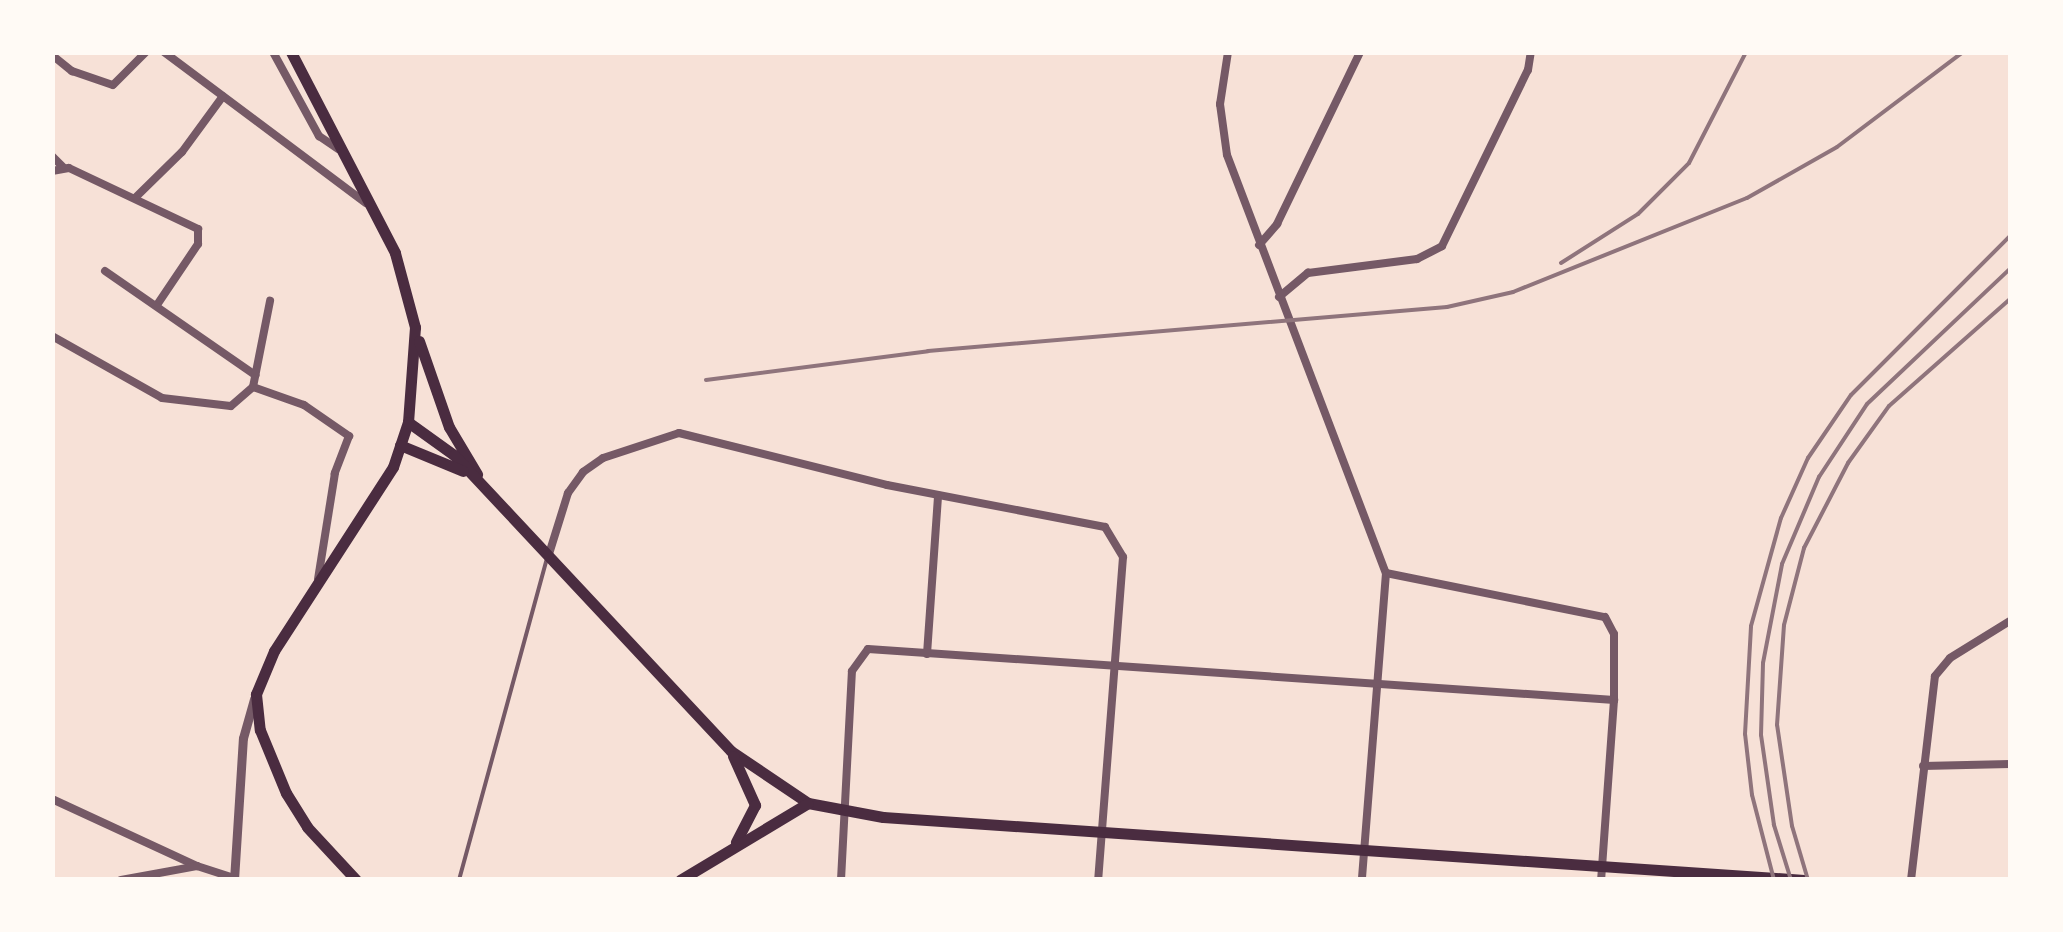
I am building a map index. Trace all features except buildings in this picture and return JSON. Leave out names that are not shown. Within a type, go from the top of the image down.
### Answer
[{"type":"main road","points":[[291,52],[395,253],[415,327],[450,426],[487,491]]},
{"type":"main road","points":[[356,880],[306,827],[286,794],[260,730],[256,694],[274,652],[378,496],[408,422],[415,327]]},
{"type":"main road","points":[[408,422],[445,447],[731,751],[808,804],[844,811],[1102,832],[1364,846],[1602,874],[1804,880]]},
{"type":"main road","points":[[400,445],[471,476]]},
{"type":"main road","points":[[731,751],[755,804],[734,845]]},
{"type":"main road","points":[[680,880],[808,804]]},
{"type":"street","points":[[52,54],[72,70],[113,85],[146,52]]},
{"type":"street","points":[[164,52],[374,209]]},
{"type":"street","points":[[274,52],[320,136],[346,154]]},
{"type":"street","points":[[1228,52],[1221,127],[1259,245],[1386,574],[1362,880]]},
{"type":"street","points":[[1259,245],[1277,224],[1360,52]]},
{"type":"street","points":[[1279,297],[1308,273],[1417,259],[1446,241],[1531,52]]},
{"type":"street","points":[[136,197],[182,152],[222,96]]},
{"type":"street","points":[[52,156],[63,167],[198,228],[198,244],[157,305]]},
{"type":"street","points":[[52,171],[63,167]]},
{"type":"street","points":[[105,271],[256,375]]},
{"type":"street","points":[[52,336],[162,398],[232,406],[253,387],[270,301]]},
{"type":"street","points":[[253,387],[304,404],[349,436],[335,474],[316,588]]},
{"type":"street","points":[[549,554],[568,493],[583,472],[602,458],[679,433],[938,495],[1094,520],[1112,531],[1123,557],[1098,880]]},
{"type":"street","points":[[926,654],[938,495]]},
{"type":"street","points":[[1386,574],[1604,617],[1614,634],[1614,700],[1602,874]]},
{"type":"street","points":[[1911,880],[1935,676],[1950,658],[2010,621]]},
{"type":"street","points":[[841,880],[852,671],[868,649],[1614,700]]},
{"type":"street","points":[[52,799],[234,879],[243,738],[256,694]]},
{"type":"street","points":[[1923,766],[2010,764]]},
{"type":"street","points":[[121,880],[197,866]]},
{"type":"lane","points":[[459,880],[549,554]]},
{"type":"railway","points":[[1561,263],[1638,214],[1689,163],[1746,52]]},
{"type":"railway","points":[[706,380],[928,351],[1447,307],[1513,292],[1747,198],[1837,147],[1963,52]]},
{"type":"railway","points":[[1774,880],[1752,795],[1745,734],[1751,626],[1781,518],[1808,458],[1851,395],[2010,236]]},
{"type":"railway","points":[[1791,880],[1774,825],[1761,735],[1763,663],[1782,564],[1819,477],[1867,404],[2010,269]]},
{"type":"railway","points":[[1808,880],[1792,826],[1777,725],[1784,625],[1804,548],[1848,463],[1889,406],[2010,299]]}]
